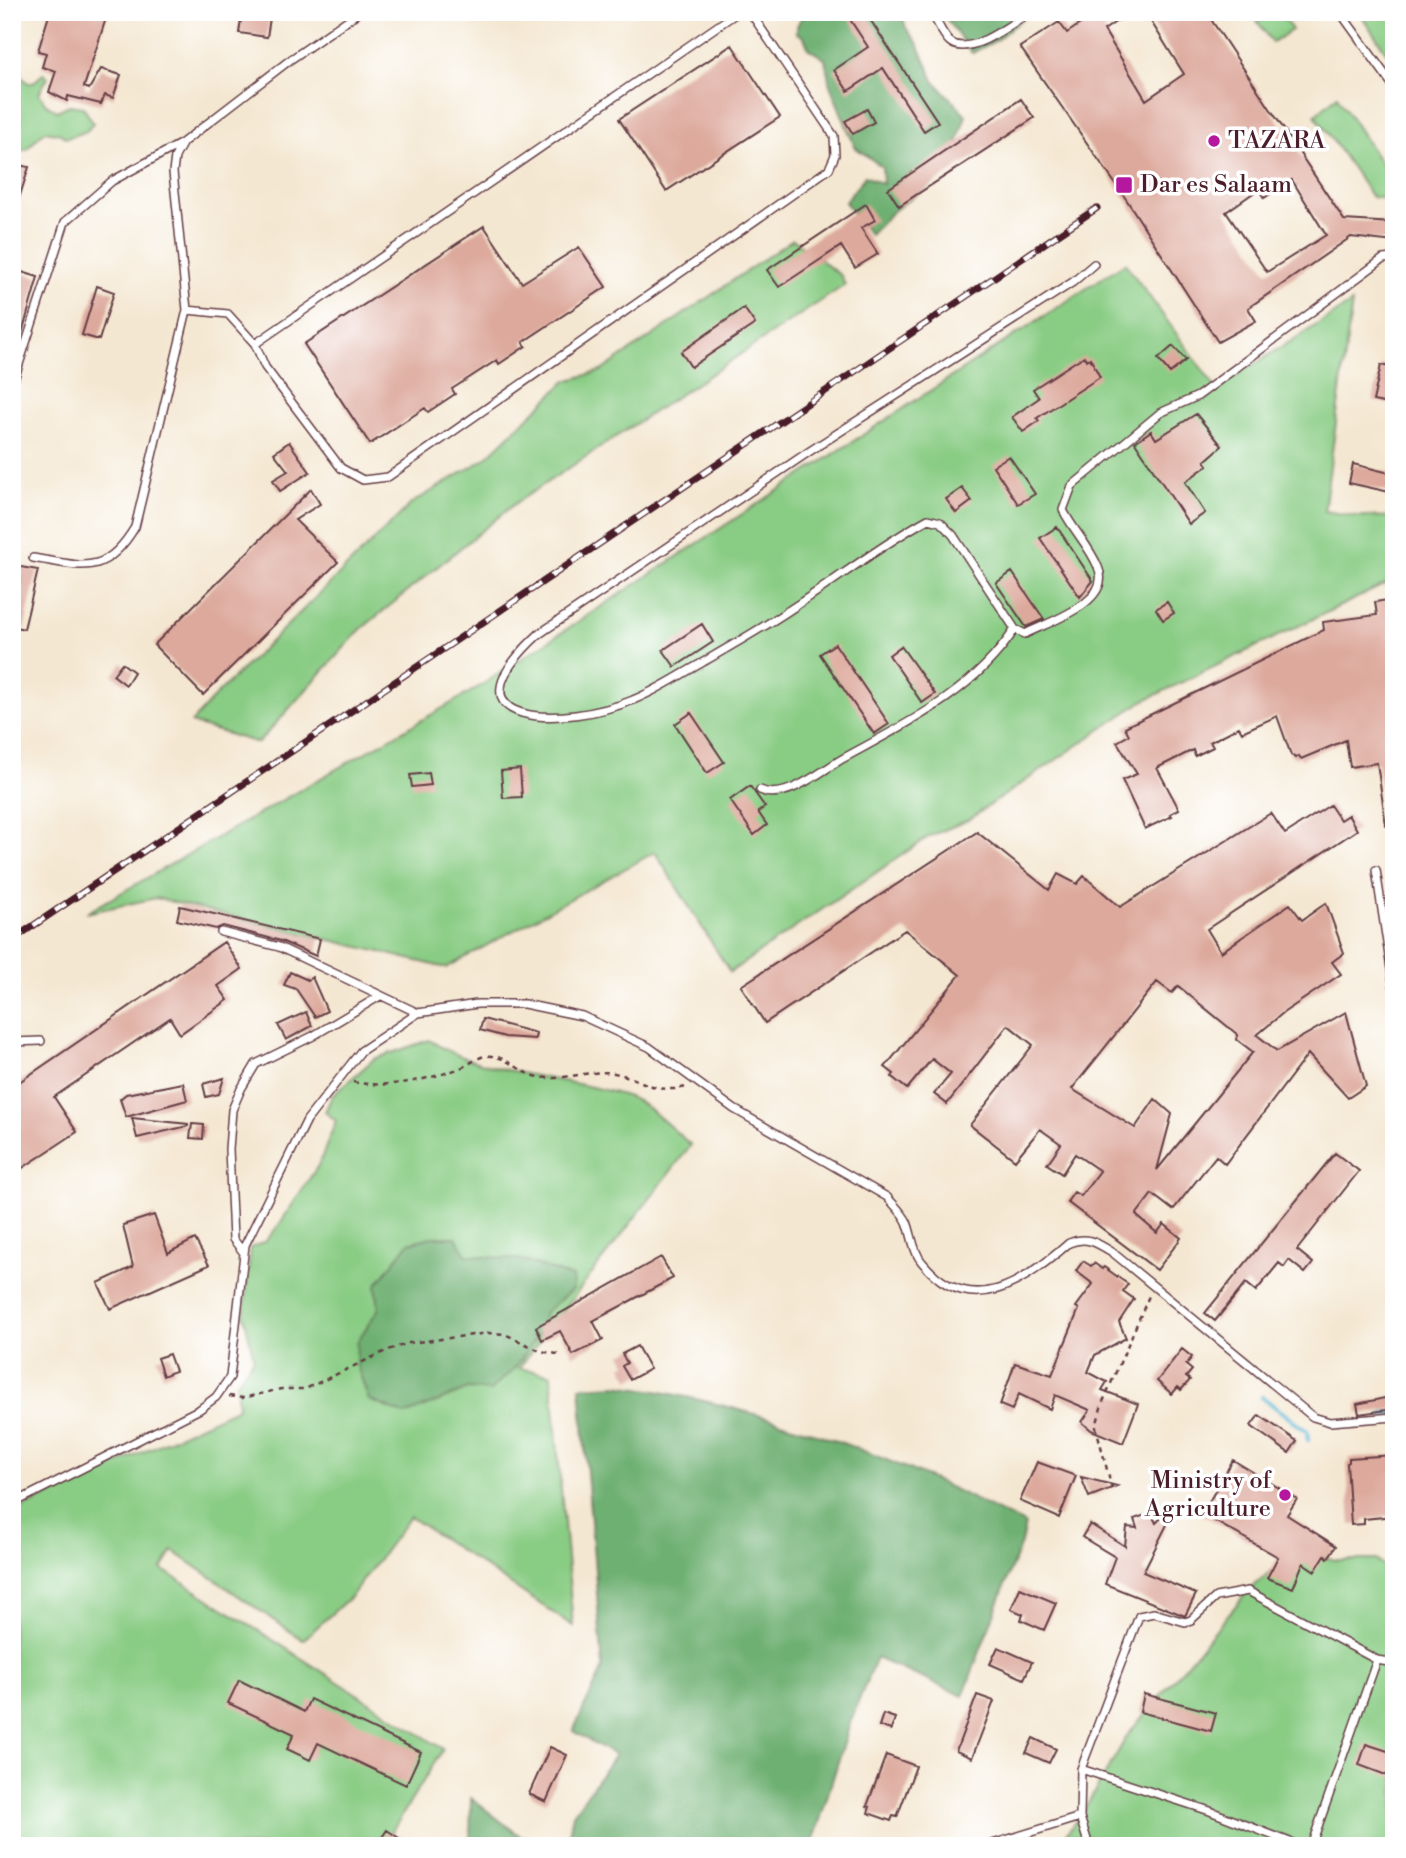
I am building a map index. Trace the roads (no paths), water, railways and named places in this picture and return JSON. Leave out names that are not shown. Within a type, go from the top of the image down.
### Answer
[{"type":"lane","points":[[12,386],[65,222],[112,181],[182,143],[359,12]]},
{"type":"lane","points":[[255,345],[738,12]]},
{"type":"lane","points":[[187,310],[228,314],[255,345],[265,367],[341,468],[363,480],[388,477],[829,169],[835,155],[834,136],[750,12]]},
{"type":"lane","points":[[931,12],[951,44],[962,48],[985,40],[1030,12]]},
{"type":"lane","points":[[1340,12],[1394,87]]},
{"type":"lane","points":[[33,558],[76,567],[99,562],[121,550],[135,527],[187,310],[173,172],[175,157],[182,143]]},
{"type":"lane","points":[[1094,264],[1073,282],[822,444],[548,628],[514,657],[502,678],[501,690],[506,705],[520,715],[540,719],[571,718],[604,711],[636,699],[762,628],[891,540],[928,520],[940,522],[953,535],[1015,629],[1024,634],[1084,606],[1098,587],[1099,568],[1063,510],[1072,486],[1160,413],[1198,396],[1383,259],[1394,258]]},
{"type":"lane","points":[[760,790],[782,790],[810,779],[917,719],[987,665],[1015,629]]},
{"type":"lane","points":[[1377,870],[1394,989]]},
{"type":"lane","points":[[221,932],[279,947],[418,1013]]},
{"type":"lane","points":[[244,1253],[233,1239],[229,1149],[232,1110],[241,1089],[256,1063],[313,1036],[380,996]]},
{"type":"lane","points":[[12,1504],[200,1409],[219,1395],[230,1377],[245,1245],[277,1175],[307,1120],[361,1051],[418,1013],[477,1004],[524,1004],[582,1016],[649,1047],[734,1109],[887,1197],[906,1219],[920,1261],[947,1285],[981,1294],[1014,1285],[1069,1243],[1079,1239],[1093,1240],[1112,1252],[1313,1417],[1329,1422],[1394,1417]]},
{"type":"lane","points":[[12,1042],[41,1041]]},
{"type":"lane","points":[[1089,1846],[1080,1817],[1081,1769],[1135,1621],[1145,1613],[1191,1620],[1216,1597],[1248,1591],[1377,1660],[1394,1664]]},
{"type":"lane","points":[[1311,1846],[1377,1660]]},
{"type":"lane","points":[[1081,1769],[1210,1811],[1300,1846]]},
{"type":"lane","points":[[986,1846],[1000,1844],[1080,1817]]},
{"type":"waterway","points":[[1262,1397],[1307,1431],[1308,1440]]},
{"type":"waterway","points":[[1383,1415],[1394,1413]]},
{"type":"railway","points":[[12,940],[1097,208]]},
{"type":"place","name":"TAZARA","points":[[1214,141]]},
{"type":"place","name":"Dar es Salaam","points":[[1124,185]]},
{"type":"place","name":"Ministry of Agriculture","points":[[1285,1495]]}]
